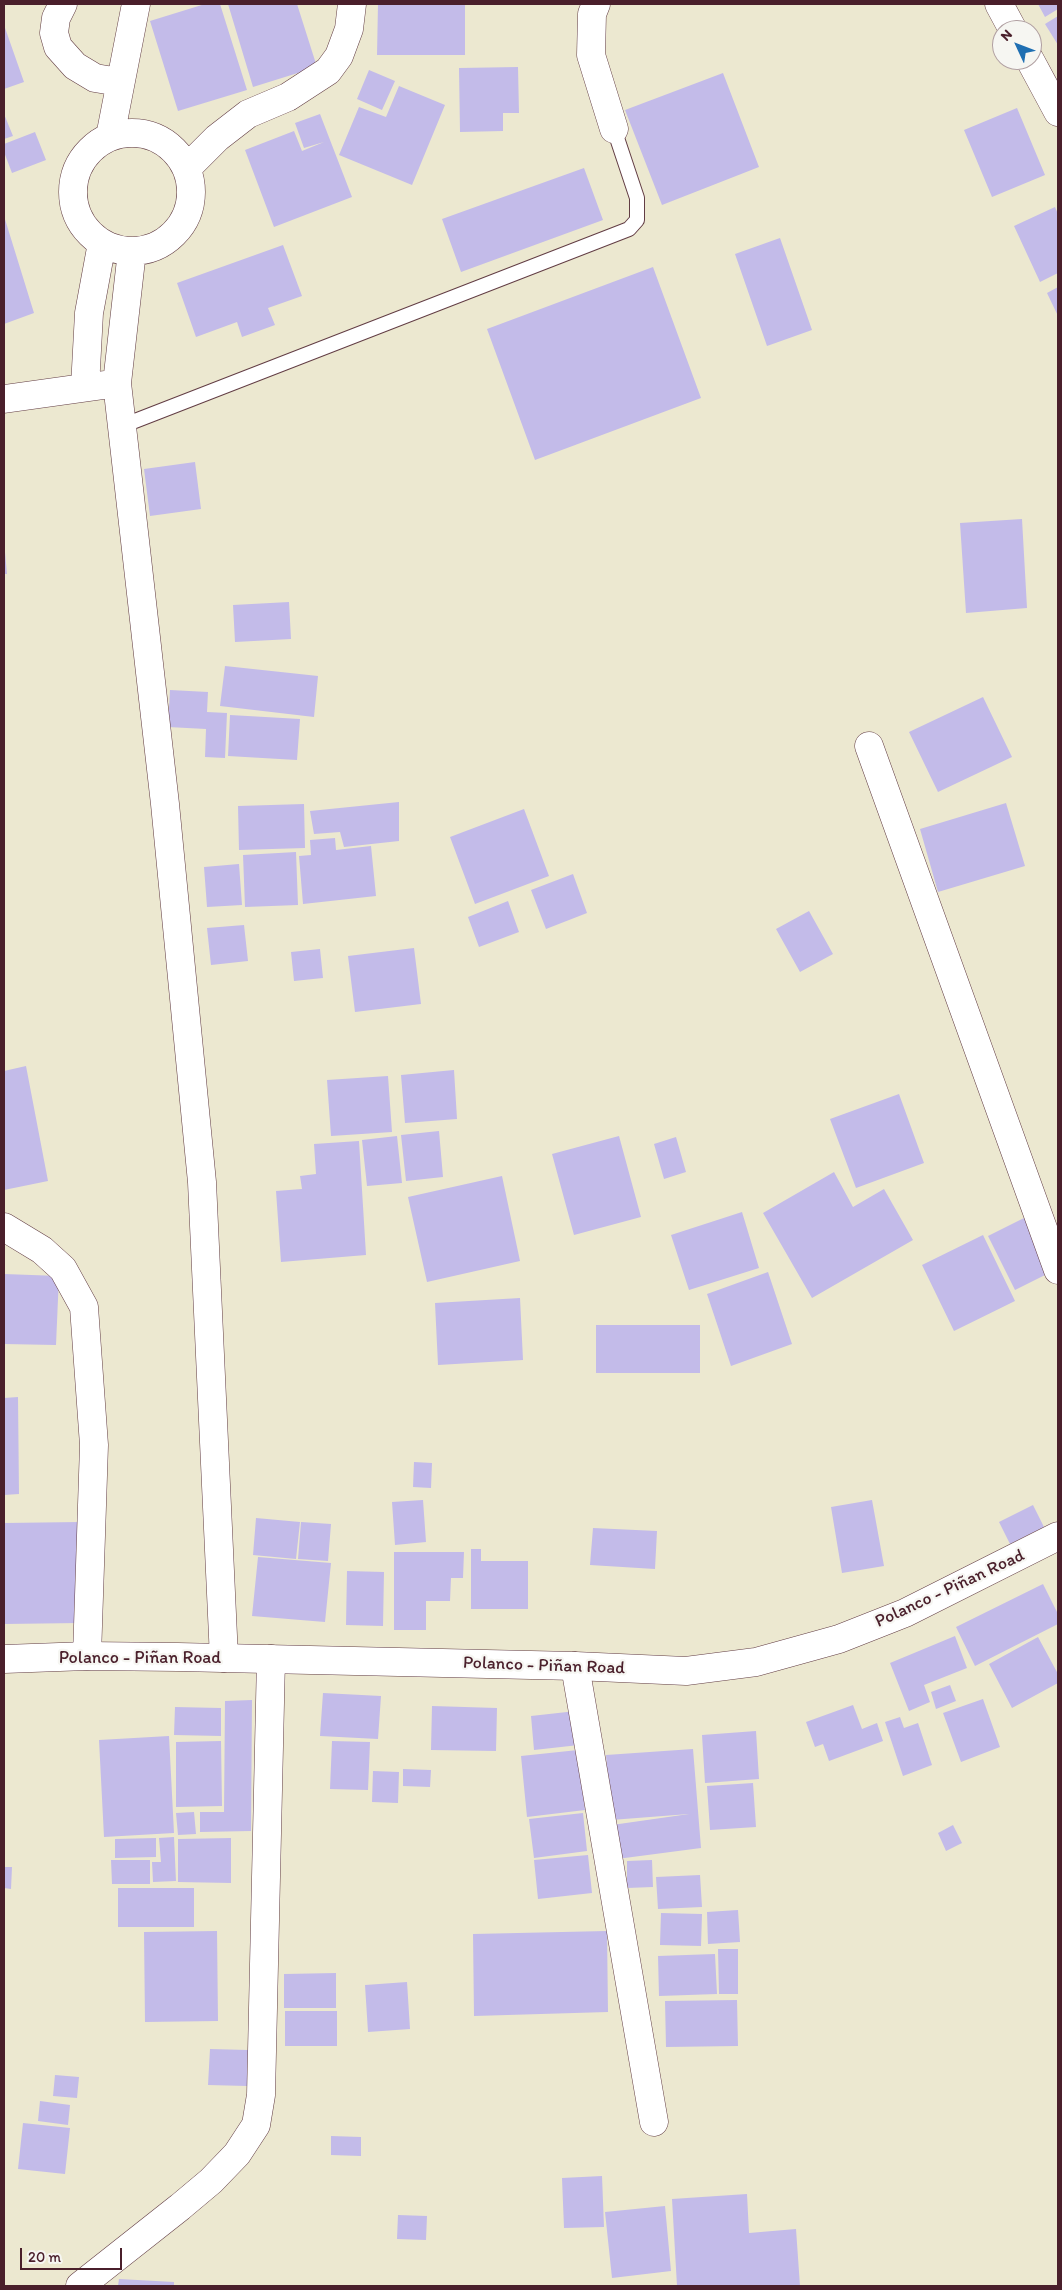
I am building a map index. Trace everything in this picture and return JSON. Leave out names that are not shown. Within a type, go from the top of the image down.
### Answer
[{"type":"street","points":[[63,4],[56,18],[54,33],[58,46],[75,66],[95,78],[119,82]]},
{"type":"street","points":[[110,136],[119,82],[136,4]]},
{"type":"street","points":[[187,168],[217,138],[248,114],[288,97],[328,71],[339,56],[348,29],[352,4]]},
{"type":"street","points":[[596,4],[592,14],[591,55],[614,128]]},
{"type":"street","points":[[999,4],[1008,20]]},
{"type":"street","points":[[1035,70],[1058,112]]},
{"type":"street","points":[[126,132],[141,132],[156,137],[169,144],[180,155],[187,168],[191,183],[191,198],[188,212],[172,236],[160,244],[146,250],[117,250],[102,243],[89,233],[79,220],[72,188],[76,171],[84,157],[95,145],[110,136],[126,132]]},
{"type":"street","points":[[85,387],[89,313],[102,243]]},
{"type":"street","points":[[132,251],[117,383],[165,804],[202,1182],[224,1658]]},
{"type":"street","points":[[4,399],[117,383]]},
{"type":"street","points":[[869,746],[1058,1270]]},
{"type":"street","points":[[4,1227],[42,1250],[63,1269],[84,1307],[94,1445],[87,1656]]},
{"type":"street","name":"Polanco - Piñan Road","points":[[4,1659],[87,1656],[224,1658],[575,1666],[686,1671],[756,1662],[839,1639],[905,1613],[1058,1536]]},
{"type":"street","points":[[80,2286],[211,2181],[237,2154],[256,2125],[260,2094],[271,1660]]},
{"type":"street","points":[[575,1666],[654,2122]]},
{"type":"lane","points":[[122,426],[630,229],[637,220],[637,198],[614,128]]},
{"type":"building","points":[[205,4],[220,4],[247,90],[178,111],[150,21]]},
{"type":"building","points":[[228,4],[297,4],[317,67],[253,87]]},
{"type":"building","points":[[378,4],[465,4],[465,55],[377,55]]},
{"type":"building","points":[[1038,4],[1058,4],[1058,9],[1045,17]]},
{"type":"building","points":[[1058,16],[1058,45],[1045,24]]},
{"type":"building","points":[[4,25],[24,82],[4,89]]},
{"type":"building","points":[[518,67],[519,113],[503,113],[503,131],[460,132],[459,68]]},
{"type":"building","points":[[369,70],[395,81],[382,110],[357,99]]},
{"type":"building","points":[[723,73],[759,167],[662,205],[625,110]]},
{"type":"building","points":[[399,86],[445,105],[412,185],[339,155],[359,107],[386,117]]},
{"type":"building","points":[[1017,108],[1045,175],[992,197],[964,130]]},
{"type":"building","points":[[4,114],[13,136],[4,139]]},
{"type":"building","points":[[320,114],[352,197],[274,227],[245,150],[294,131],[302,151],[324,142],[304,148],[295,123]]},
{"type":"building","points":[[35,132],[46,160],[12,173],[4,152],[4,144]]},
{"type":"building","points":[[584,168],[603,220],[461,272],[442,219]]},
{"type":"building","points":[[1055,207],[1058,214],[1058,273],[1040,282],[1014,226]]},
{"type":"building","points":[[4,216],[34,313],[4,324]]},
{"type":"building","points":[[780,238],[812,330],[767,346],[735,254]]},
{"type":"building","points":[[283,245],[302,296],[268,308],[275,325],[242,337],[237,322],[196,337],[177,283]]},
{"type":"building","points":[[653,267],[701,398],[535,460],[487,329]]},
{"type":"building","points":[[1058,287],[1058,316],[1047,293]]},
{"type":"building","points":[[195,462],[201,509],[150,516],[144,469]]},
{"type":"building","points":[[1022,519],[1027,608],[966,613],[960,523]]},
{"type":"building","points":[[4,541],[7,574],[4,574]]},
{"type":"building","points":[[289,602],[291,639],[235,642],[233,605]]},
{"type":"building","points":[[225,666],[318,676],[314,717],[220,706]]},
{"type":"building","points":[[170,690],[208,692],[207,712],[227,713],[225,758],[205,757],[206,729],[168,727]]},
{"type":"building","points":[[983,697],[1012,757],[938,792],[909,732]]},
{"type":"building","points":[[230,715],[300,719],[297,760],[228,756]]},
{"type":"building","points":[[399,802],[399,841],[344,847],[340,832],[314,834],[310,811]]},
{"type":"building","points":[[1006,803],[1025,866],[938,892],[920,829]]},
{"type":"building","points":[[304,804],[305,848],[239,850],[238,806]]},
{"type":"building","points":[[524,809],[549,876],[475,904],[450,837]]},
{"type":"building","points":[[335,838],[336,850],[371,846],[376,896],[303,904],[299,856],[311,855],[310,840]]},
{"type":"building","points":[[296,852],[298,905],[245,907],[243,855]]},
{"type":"building","points":[[239,864],[242,905],[207,907],[204,867]]},
{"type":"building","points":[[573,874],[587,913],[546,929],[531,890]]},
{"type":"building","points":[[508,901],[519,932],[479,947],[468,917]]},
{"type":"building","points":[[809,911],[833,954],[800,972],[776,929]]},
{"type":"building","points":[[244,925],[248,961],[211,965],[207,928]]},
{"type":"building","points":[[414,948],[421,1004],[355,1012],[348,956]]},
{"type":"building","points":[[320,949],[323,978],[294,981],[291,952]]},
{"type":"building","points":[[26,1066],[48,1181],[4,1190],[4,1071]]},
{"type":"building","points":[[454,1070],[457,1119],[405,1123],[401,1075]]},
{"type":"building","points":[[388,1076],[392,1132],[331,1136],[327,1080]]},
{"type":"building","points":[[899,1094],[924,1163],[856,1188],[830,1119]]},
{"type":"building","points":[[439,1131],[443,1177],[406,1181],[401,1135]]},
{"type":"building","points":[[397,1136],[402,1183],[367,1186],[362,1140]]},
{"type":"building","points":[[619,1136],[641,1217],[574,1235],[552,1154]]},
{"type":"building","points":[[676,1137],[686,1172],[664,1179],[654,1144]]},
{"type":"building","points":[[359,1141],[366,1255],[281,1262],[276,1191],[302,1189],[300,1176],[316,1174],[314,1144]]},
{"type":"building","points":[[834,1172],[853,1207],[884,1189],[913,1240],[812,1298],[763,1213]]},
{"type":"building","points":[[502,1176],[520,1261],[427,1282],[408,1197]]},
{"type":"building","points":[[742,1212],[759,1268],[689,1290],[671,1235]]},
{"type":"building","points":[[1028,1216],[1055,1270],[1015,1290],[988,1236]]},
{"type":"building","points":[[983,1235],[1015,1301],[954,1331],[922,1265]]},
{"type":"building","points":[[768,1272],[792,1344],[731,1366],[707,1294]]},
{"type":"building","points":[[4,1274],[59,1276],[56,1345],[4,1344]]},
{"type":"building","points":[[520,1298],[523,1360],[438,1365],[435,1303]]},
{"type":"building","points":[[596,1325],[700,1325],[700,1373],[596,1373]]},
{"type":"building","points":[[18,1397],[19,1494],[4,1495],[4,1398]]},
{"type":"building","points":[[414,1462],[432,1463],[431,1488],[413,1487]]},
{"type":"building","points":[[423,1500],[426,1542],[395,1545],[392,1502]]},
{"type":"building","points":[[872,1500],[884,1566],[842,1573],[831,1507]]},
{"type":"building","points":[[1033,1505],[1044,1527],[1010,1544],[999,1522]]},
{"type":"building","points":[[256,1518],[300,1522],[296,1559],[253,1555]]},
{"type":"building","points":[[80,1522],[80,1623],[4,1624],[4,1523]]},
{"type":"building","points":[[301,1522],[331,1524],[328,1561],[298,1559]]},
{"type":"building","points":[[593,1528],[657,1531],[655,1569],[590,1565]]},
{"type":"building","points":[[471,1549],[481,1549],[481,1561],[528,1561],[528,1609],[471,1609]]},
{"type":"building","points":[[394,1552],[464,1552],[463,1578],[451,1578],[450,1601],[426,1601],[426,1630],[394,1630]]},
{"type":"building","points":[[258,1557],[331,1563],[325,1622],[252,1616]]},
{"type":"building","points":[[347,1571],[384,1572],[383,1626],[346,1625]]},
{"type":"building","points":[[1043,1584],[1058,1614],[1058,1624],[975,1666],[956,1627]]},
{"type":"building","points":[[955,1636],[967,1668],[924,1685],[930,1702],[909,1711],[890,1663]]},
{"type":"building","points":[[1038,1637],[1058,1674],[1058,1683],[1012,1708],[989,1664]]},
{"type":"building","points":[[950,1685],[956,1701],[936,1709],[931,1692]]},
{"type":"building","points":[[323,1693],[381,1696],[378,1739],[320,1736]]},
{"type":"building","points":[[983,1699],[1000,1747],[961,1762],[943,1713]]},
{"type":"building","points":[[252,1700],[251,1831],[200,1832],[200,1812],[224,1812],[225,1701]]},
{"type":"building","points":[[853,1705],[862,1729],[877,1723],[883,1741],[829,1761],[823,1744],[815,1747],[806,1722]]},
{"type":"building","points":[[432,1706],[497,1708],[496,1751],[431,1750]]},
{"type":"building","points":[[175,1707],[221,1708],[221,1736],[174,1735]]},
{"type":"building","points":[[576,1711],[579,1745],[534,1750],[531,1716]]},
{"type":"building","points":[[900,1717],[904,1728],[918,1723],[932,1765],[903,1776],[885,1722]]},
{"type":"building","points":[[756,1731],[759,1779],[705,1783],[702,1735]]},
{"type":"building","points":[[169,1736],[174,1833],[104,1837],[99,1740]]},
{"type":"building","points":[[221,1741],[222,1806],[176,1807],[176,1742]]},
{"type":"building","points":[[332,1741],[370,1742],[368,1790],[330,1789]]},
{"type":"building","points":[[693,1749],[701,1848],[617,1859],[612,1825],[689,1814],[611,1820],[606,1755]]},
{"type":"building","points":[[578,1750],[585,1810],[527,1817],[521,1756]]},
{"type":"building","points":[[403,1769],[431,1770],[430,1787],[403,1786]]},
{"type":"building","points":[[373,1771],[399,1772],[398,1803],[372,1802]]},
{"type":"building","points":[[753,1783],[756,1827],[710,1830],[707,1786]]},
{"type":"building","points":[[194,1812],[196,1834],[178,1835],[176,1813]]},
{"type":"building","points":[[583,1813],[587,1851],[534,1858],[529,1819]]},
{"type":"building","points":[[953,1825],[962,1843],[946,1851],[938,1833]]},
{"type":"building","points":[[174,1837],[176,1881],[153,1882],[152,1862],[161,1862],[159,1838]]},
{"type":"building","points":[[156,1838],[156,1857],[115,1858],[115,1839]]},
{"type":"building","points":[[231,1838],[231,1883],[178,1882],[178,1839]]},
{"type":"building","points":[[588,1855],[592,1893],[538,1899],[534,1860]]},
{"type":"building","points":[[111,1860],[150,1860],[150,1884],[112,1884]]},
{"type":"building","points":[[652,1860],[653,1887],[627,1888],[627,1861]]},
{"type":"building","points":[[4,1867],[12,1867],[11,1889],[4,1888]]},
{"type":"building","points":[[700,1875],[702,1907],[658,1909],[656,1877]]},
{"type":"building","points":[[118,1888],[194,1888],[194,1927],[118,1927]]},
{"type":"building","points":[[738,1910],[740,1942],[708,1944],[707,1912]]},
{"type":"building","points":[[661,1913],[702,1914],[701,1946],[660,1945]]},
{"type":"building","points":[[217,1931],[218,2021],[145,2022],[144,1932]]},
{"type":"building","points":[[607,1931],[608,2012],[474,2016],[473,1934]]},
{"type":"building","points":[[718,1949],[738,1949],[738,1994],[719,1994]]},
{"type":"building","points":[[715,1954],[717,1994],[659,1996],[658,1956]]},
{"type":"building","points":[[336,1973],[336,2008],[284,2008],[284,1974]]},
{"type":"building","points":[[407,1982],[410,2029],[368,2032],[365,1985]]},
{"type":"building","points":[[737,2000],[738,2046],[666,2047],[665,2001]]},
{"type":"building","points":[[285,2011],[337,2011],[337,2046],[285,2046]]},
{"type":"building","points":[[210,2049],[248,2050],[247,2086],[208,2085]]},
{"type":"building","points":[[55,2075],[79,2077],[77,2098],[53,2096]]},
{"type":"building","points":[[40,2101],[70,2105],[68,2125],[38,2121]]},
{"type":"building","points":[[23,2123],[70,2128],[65,2174],[18,2169]]},
{"type":"building","points":[[331,2136],[361,2137],[361,2156],[331,2155]]},
{"type":"building","points":[[602,2176],[604,2227],[564,2228],[562,2178]]},
{"type":"building","points":[[747,2194],[749,2233],[796,2229],[800,2286],[677,2286],[672,2199]]},
{"type":"building","points":[[665,2206],[671,2271],[612,2278],[605,2212]]},
{"type":"building","points":[[398,2215],[427,2216],[426,2240],[397,2239]]},
{"type":"building","points":[[119,2279],[174,2282],[174,2286],[118,2286]]}]
